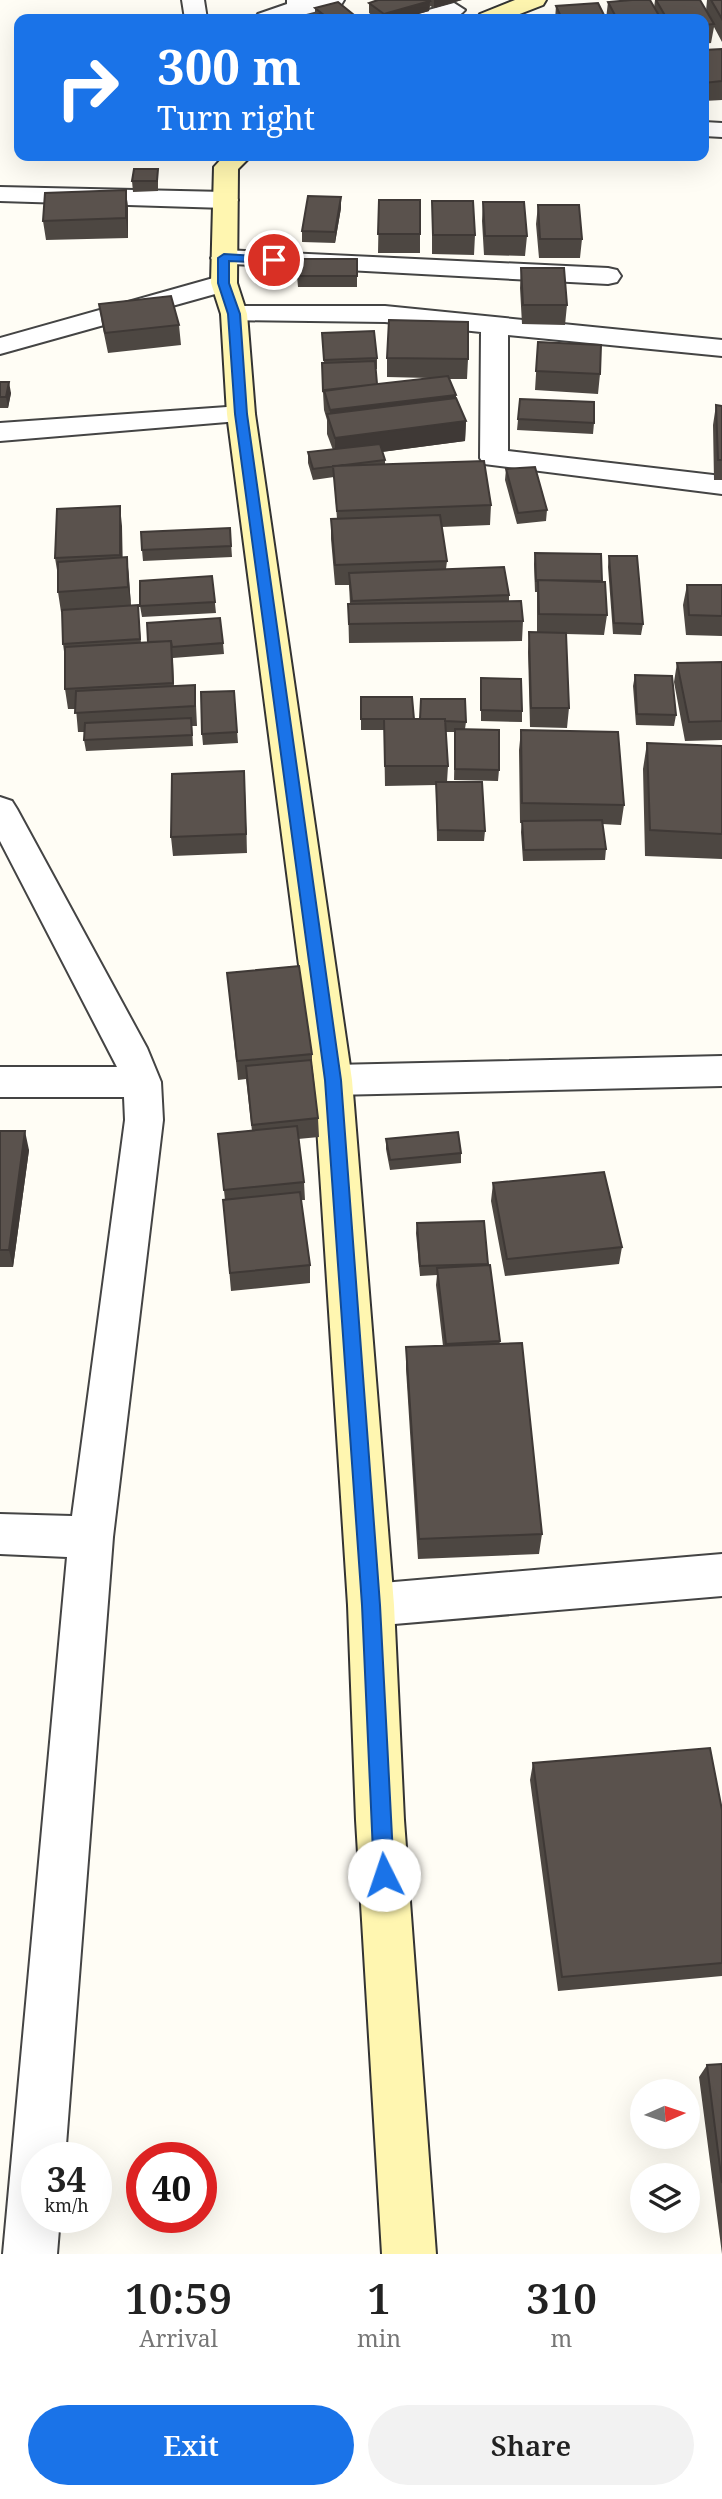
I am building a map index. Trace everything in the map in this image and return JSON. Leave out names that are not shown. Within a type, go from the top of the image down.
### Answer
[{"type":"street","points":[[277,14],[298,4],[333,0]]},
{"type":"street","points":[[500,14],[535,0]]},
{"type":"street","points":[[440,14],[454,10]]},
{"type":"street","points":[[233,161],[226,167],[227,285],[241,414],[333,1080],[371,1605],[380,1820],[409,2254]]},
{"type":"street","points":[[0,194],[225,200]]},
{"type":"street","points":[[0,346],[227,285],[608,276]]},
{"type":"street","points":[[227,285],[385,314],[722,348]]},
{"type":"street","points":[[495,325],[494,458],[722,485]]},
{"type":"street","points":[[0,432],[241,414]]},
{"type":"street","points":[[0,809],[121,1036],[142,1082],[144,1120],[91,1537],[20,2231]]},
{"type":"street","points":[[333,1080],[722,1070]]},
{"type":"street","points":[[0,1082],[142,1082]]},
{"type":"street","points":[[0,1534],[91,1537]]},
{"type":"street","points":[[371,1605],[722,1575]]},
{"type":"building","points":[[378,0],[430,1],[384,14],[369,3]]},
{"type":"building","points":[[650,0],[658,14],[614,14],[608,2]]},
{"type":"building","points":[[656,0],[700,0],[708,14],[664,14]]},
{"type":"building","points":[[711,0],[722,0],[722,19]]},
{"type":"building","points":[[338,2],[353,14],[323,14],[315,8]]},
{"type":"building","points":[[598,3],[604,14],[560,14],[556,6]]},
{"type":"building","points":[[722,49],[722,81],[709,82],[709,50]]},
{"type":"building","points":[[134,169],[158,169],[157,181],[132,181]]},
{"type":"building","points":[[126,190],[126,218],[43,221],[45,193]]},
{"type":"building","points":[[308,196],[341,197],[335,232],[302,231]]},
{"type":"building","points":[[379,200],[420,200],[420,234],[378,234]]},
{"type":"building","points":[[432,201],[473,201],[475,235],[433,235]]},
{"type":"building","points":[[483,202],[524,202],[527,236],[485,236]]},
{"type":"building","points":[[538,205],[579,205],[582,239],[540,239]]},
{"type":"building","points":[[298,259],[357,259],[357,276],[297,276]]},
{"type":"building","points":[[521,268],[564,268],[567,305],[523,305]]},
{"type":"building","points":[[171,296],[179,325],[105,333],[99,304]]},
{"type":"building","points":[[389,320],[468,322],[468,359],[387,358]]},
{"type":"building","points":[[374,331],[377,358],[324,360],[322,333]]},
{"type":"building","points":[[538,342],[601,345],[600,374],[536,371]]},
{"type":"building","points":[[375,361],[377,384],[323,391],[322,363]]},
{"type":"building","points":[[448,376],[456,395],[330,410],[324,390]]},
{"type":"building","points":[[0,382],[9,382],[6,397],[0,397]]},
{"type":"building","points":[[456,398],[466,421],[335,438],[327,414]]},
{"type":"building","points":[[520,399],[594,402],[594,423],[518,419]]},
{"type":"building","points":[[716,405],[722,406],[722,460],[718,460]]},
{"type":"building","points":[[380,444],[385,460],[313,469],[308,452]]},
{"type":"building","points":[[484,461],[491,505],[337,511],[333,466]]},
{"type":"building","points":[[535,467],[547,510],[518,513],[506,469]]},
{"type":"building","points":[[120,506],[120,555],[55,558],[57,509]]},
{"type":"building","points":[[440,515],[447,561],[335,565],[331,519]]},
{"type":"building","points":[[230,528],[231,546],[142,550],[141,532]]},
{"type":"building","points":[[535,553],[601,554],[602,581],[536,581]]},
{"type":"building","points":[[609,556],[637,556],[643,624],[614,623]]},
{"type":"building","points":[[127,557],[128,587],[58,592],[58,562]]},
{"type":"building","points":[[504,567],[509,595],[352,601],[349,573]]},
{"type":"building","points":[[212,576],[215,602],[140,606],[140,581]]},
{"type":"building","points":[[538,580],[605,582],[607,615],[539,614]]},
{"type":"building","points":[[687,585],[722,585],[722,616],[689,615]]},
{"type":"building","points":[[521,601],[523,621],[349,624],[348,604]]},
{"type":"building","points":[[138,605],[140,639],[63,644],[62,610]]},
{"type":"building","points":[[220,618],[223,643],[172,647],[171,641],[148,642],[147,623]]},
{"type":"building","points":[[529,632],[566,633],[569,708],[531,708]]},
{"type":"building","points":[[171,641],[173,683],[65,689],[65,647]]},
{"type":"building","points":[[722,662],[722,721],[689,722],[677,663]]},
{"type":"building","points":[[635,675],[672,676],[676,715],[637,714]]},
{"type":"building","points":[[481,678],[521,679],[522,711],[481,710]]},
{"type":"building","points":[[195,685],[195,706],[75,713],[76,691]]},
{"type":"building","points":[[234,691],[237,732],[202,734],[201,692]]},
{"type":"building","points":[[361,697],[412,697],[414,719],[361,719]]},
{"type":"building","points":[[421,699],[465,699],[466,722],[420,719]]},
{"type":"building","points":[[191,718],[192,735],[84,740],[85,723]]},
{"type":"building","points":[[384,719],[445,719],[448,766],[385,766]]},
{"type":"building","points":[[455,729],[499,730],[499,770],[455,769]]},
{"type":"building","points":[[521,730],[618,732],[624,805],[522,803]]},
{"type":"building","points":[[647,743],[722,746],[722,834],[650,830]]},
{"type":"building","points":[[244,771],[246,834],[171,837],[172,774]]},
{"type":"building","points":[[436,782],[482,782],[485,831],[438,830]]},
{"type":"building","points":[[602,820],[606,849],[524,850],[522,821]]},
{"type":"building","points":[[299,966],[312,1054],[237,1061],[227,973]]},
{"type":"building","points":[[311,1060],[318,1118],[252,1125],[246,1066]]},
{"type":"building","points":[[297,1126],[304,1182],[224,1190],[218,1134]]},
{"type":"building","points":[[0,1131],[25,1131],[9,1250],[0,1250]]},
{"type":"building","points":[[458,1132],[461,1153],[390,1160],[386,1139]]},
{"type":"building","points":[[604,1172],[622,1247],[507,1259],[493,1183]]},
{"type":"building","points":[[300,1192],[310,1265],[230,1273],[223,1200]]},
{"type":"building","points":[[484,1221],[488,1264],[420,1266],[417,1223]]},
{"type":"building","points":[[490,1265],[500,1341],[446,1344],[437,1268]]},
{"type":"building","points":[[522,1343],[542,1534],[419,1539],[406,1347]]},
{"type":"building","points":[[710,1748],[722,1810],[722,1963],[562,1977],[533,1763]]},
{"type":"building","points":[[722,2064],[722,2183],[707,2065]]},
{"type":"route","points":[[274,260],[224,258],[224,283],[234,314],[241,414],[333,1080],[371,1605],[384,1875]]}]
